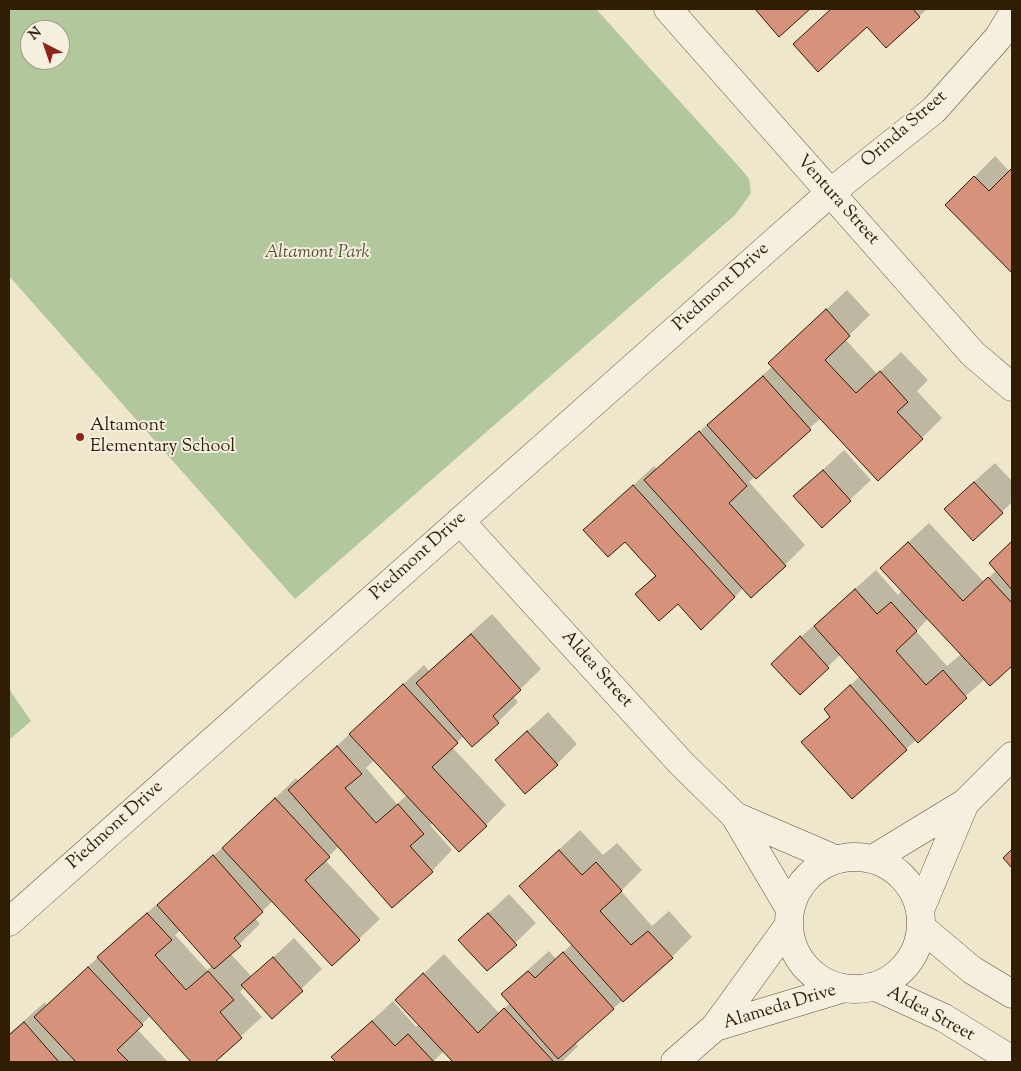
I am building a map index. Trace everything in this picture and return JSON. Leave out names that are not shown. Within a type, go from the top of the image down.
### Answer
[{"type":"street","name":"Ventura Street","points":[[668,9],[973,354],[1012,387]]},
{"type":"street","name":"Orinda Street","points":[[830,193],[934,110],[998,38],[1012,15]]},
{"type":"street","name":"Piedmont Drive","points":[[9,922],[830,193]]},
{"type":"street","name":"Aldea Street","points":[[460,520],[680,763],[734,816],[789,917]]},
{"type":"street","points":[[874,859],[965,803],[1012,756]]},
{"type":"street","points":[[965,803],[921,918],[917,946],[907,964],[892,977],[874,986],[859,989],[844,988],[822,981],[805,967],[793,947],[789,917],[796,893],[806,878],[820,867],[836,860],[854,856],[874,859],[890,867],[904,878],[914,893],[921,918],[972,970],[1012,994]]},
{"type":"street","name":"Aldea Street","points":[[734,816],[836,860]]},
{"type":"street","name":"Alameda Drive","points":[[675,1062],[715,1027],[789,917]]},
{"type":"street","name":"Aldea Street","points":[[874,986],[944,1018],[1012,1060]]},
{"type":"street","name":"Alameda Drive","points":[[715,1027],[844,988]]},
{"type":"green space","name":"Altamont Park","points":[[9,9],[596,9],[742,170],[749,179],[751,193],[735,215],[295,599],[9,276]]},
{"type":"green space","points":[[9,689],[31,721],[9,740]]},
{"type":"building","points":[[755,9],[810,9],[779,37]]},
{"type":"building","points":[[831,9],[913,9],[920,17],[886,48],[867,27],[818,72],[793,44]]},
{"type":"building","points":[[1012,168],[1012,273],[945,205],[974,176],[989,191]]},
{"type":"building","points":[[826,309],[850,336],[825,360],[856,393],[880,371],[908,402],[897,412],[923,439],[878,481],[768,363]]},
{"type":"building","points":[[763,376],[811,430],[756,479],[707,425]]},
{"type":"building","points":[[699,431],[747,486],[729,503],[786,566],[751,598],[644,480]]},
{"type":"building","points":[[823,470],[851,501],[822,528],[793,496]]},
{"type":"building","points":[[974,482],[1003,513],[973,541],[944,509]]},
{"type":"building","points":[[633,485],[735,597],[701,630],[678,604],[659,621],[635,594],[656,576],[625,542],[608,557],[583,530]]},
{"type":"building","points":[[1012,541],[1012,590],[989,563]]},
{"type":"building","points":[[908,542],[963,601],[988,577],[1012,603],[1012,666],[990,686],[880,568]]},
{"type":"building","points":[[855,589],[877,614],[891,602],[917,631],[896,651],[926,685],[943,670],[967,698],[918,743],[814,626]]},
{"type":"building","points":[[471,634],[521,690],[493,716],[499,723],[472,747],[416,683]]},
{"type":"building","points":[[800,636],[829,668],[800,695],[771,664]]},
{"type":"building","points":[[403,684],[458,743],[432,767],[487,826],[459,852],[349,734]]},
{"type":"building","points":[[850,685],[907,750],[852,799],[801,742],[830,717],[824,709]]},
{"type":"building","points":[[527,731],[558,765],[525,794],[495,760]]},
{"type":"building","points":[[337,746],[362,774],[345,788],[376,823],[398,804],[424,834],[410,846],[433,872],[392,908],[288,790]]},
{"type":"building","points":[[275,798],[330,857],[305,880],[360,940],[332,966],[222,848]]},
{"type":"building","points":[[1012,849],[1012,868],[1003,858]]},
{"type":"building","points":[[559,850],[582,875],[596,862],[622,891],[600,911],[631,945],[648,931],[673,958],[623,1002],[519,886]]},
{"type":"building","points":[[213,855],[263,912],[234,938],[241,946],[214,969],[157,905]]},
{"type":"building","points":[[147,913],[172,940],[155,955],[186,990],[208,971],[234,1000],[220,1012],[242,1038],[215,1062],[191,1062],[97,957]]},
{"type":"building","points":[[488,913],[517,945],[487,971],[458,940]]},
{"type":"building","points":[[563,952],[614,1009],[558,1059],[501,994],[528,971],[535,978]]},
{"type":"building","points":[[273,957],[303,991],[272,1019],[241,985]]},
{"type":"building","points":[[88,967],[143,1025],[117,1050],[129,1062],[76,1062],[34,1017]]},
{"type":"building","points":[[423,973],[478,1033],[504,1008],[554,1062],[453,1062],[395,1000]]},
{"type":"building","points":[[372,1021],[395,1046],[408,1034],[434,1062],[336,1062],[331,1057]]},
{"type":"building","points":[[24,1022],[59,1062],[9,1062],[9,1035]]},
{"type":"place","name":"Altamont Elementary School","points":[[80,437]]}]
